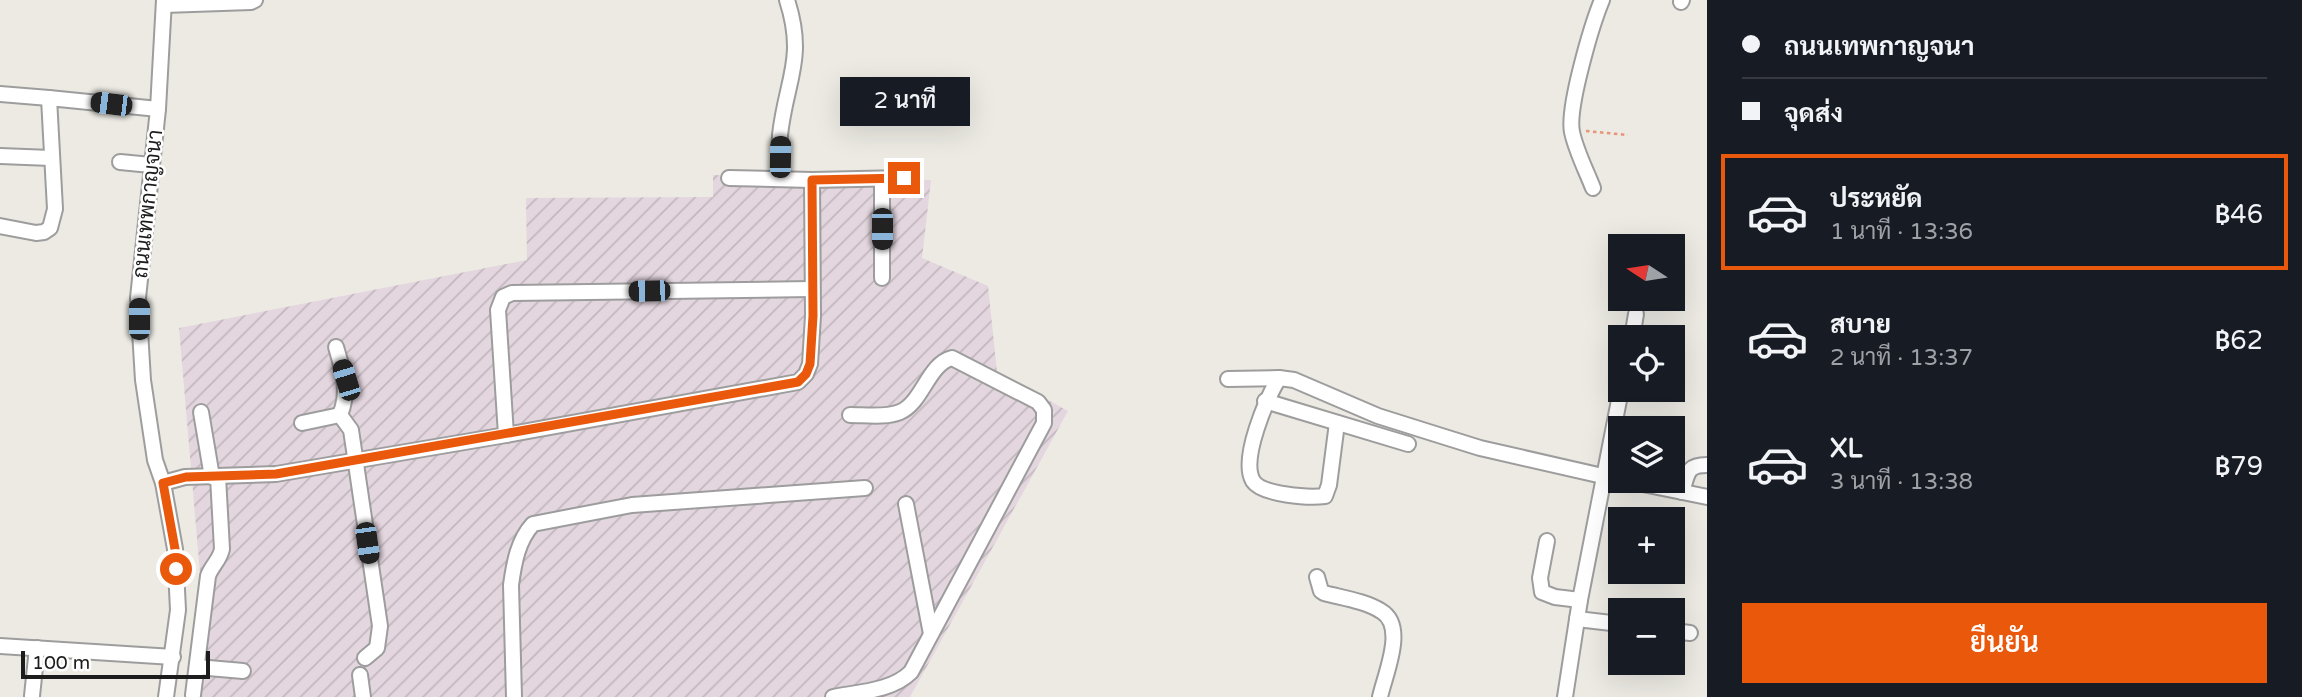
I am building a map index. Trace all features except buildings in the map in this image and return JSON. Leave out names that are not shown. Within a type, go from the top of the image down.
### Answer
[{"type":"street","points":[[164,3],[255,0]]},
{"type":"street","points":[[779,179],[780,135],[796,53],[795,29],[787,0]]},
{"type":"street","points":[[1593,188],[1571,129],[1591,31],[1602,0]]},
{"type":"street","name":"ถนนเทพกาญจนา","points":[[164,3],[158,109],[141,262],[139,341],[142,380],[155,460],[163,483],[175,549],[178,610],[166,697]]},
{"type":"street","points":[[0,94],[158,109]]},
{"type":"street","points":[[0,226],[36,233],[50,228],[55,209],[49,98]]},
{"type":"street","points":[[0,156],[51,158]]},
{"type":"street","points":[[120,162],[151,165]]},
{"type":"street","points":[[729,178],[904,178]]},
{"type":"street","points":[[163,483],[186,477],[276,474],[798,382],[806,374],[810,364],[812,180]]},
{"type":"street","points":[[882,180],[882,278]]},
{"type":"street","points":[[506,435],[498,310],[503,297],[512,293],[812,289]]},
{"type":"street","points":[[1634,325],[1636,314]]},
{"type":"street","points":[[336,347],[346,380],[345,404],[341,415]]},
{"type":"street","points":[[833,697],[902,681],[911,672],[1044,423],[1044,410],[1038,402],[952,358],[944,360],[914,400],[900,412],[850,415]]},
{"type":"street","points":[[1228,379],[1279,378],[1310,385],[1378,416],[1480,448],[1608,478]]},
{"type":"street","points":[[1279,378],[1265,401],[1251,455],[1251,474],[1254,482],[1264,490],[1315,498],[1325,496],[1329,485],[1337,423]]},
{"type":"street","points":[[1265,401],[1408,443]]},
{"type":"street","points":[[1565,697],[1580,600],[1619,402]]},
{"type":"street","points":[[194,695],[208,576],[220,559],[222,549],[215,477],[201,412]]},
{"type":"street","points":[[302,423],[341,415]]},
{"type":"street","points":[[341,415],[351,430],[380,626],[377,648],[365,658]]},
{"type":"street","points":[[1685,483],[1690,469],[1695,465],[1707,465]]},
{"type":"street","points":[[514,697],[511,585],[513,567],[525,533],[533,524],[632,505],[865,488]]},
{"type":"street","points":[[1685,493],[1707,497]]},
{"type":"street","points":[[906,504],[931,634]]},
{"type":"street","points":[[1548,541],[1539,578],[1542,592],[1555,597],[1580,600]]},
{"type":"street","points":[[1317,577],[1324,593],[1384,612],[1393,623],[1395,637],[1380,697]]},
{"type":"street","points":[[1577,619],[1608,623]]},
{"type":"street","points":[[1685,632],[1690,633]]},
{"type":"street","points":[[0,646],[173,657]]},
{"type":"street","points":[[32,696],[37,648]]},
{"type":"street","points":[[197,667],[243,671]]},
{"type":"street","points":[[360,675],[363,697]]},
{"type":"path","points":[[1571,129],[1628,135]]},
{"type":"shaded area","points":[[713,175],[931,180],[922,258],[988,286],[997,372],[1068,411],[910,697],[192,697],[201,585],[179,328],[527,260],[526,198],[713,197]]},
{"type":"route","points":[[176,569],[163,483],[186,477],[276,474],[798,382],[806,374],[810,364],[813,316],[812,180],[904,178]]}]
